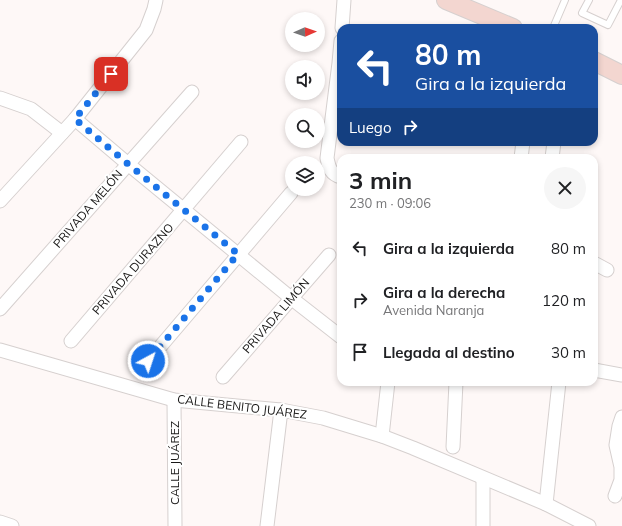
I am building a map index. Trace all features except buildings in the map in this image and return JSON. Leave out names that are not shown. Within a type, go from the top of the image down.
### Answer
[{"type":"main road","points":[[446,0],[503,24]]},
{"type":"main road","points":[[598,63],[622,75]]},
{"type":"street","points":[[0,201],[75,119],[146,30],[156,0]]},
{"type":"street","points":[[342,24],[344,0]]},
{"type":"street","points":[[337,86],[327,158],[329,168],[337,176]]},
{"type":"street","name":"PRIVADA MELÓN","points":[[0,309],[192,92]]},
{"type":"street","points":[[0,98],[31,110],[62,132]]},
{"type":"street","points":[[75,119],[291,298],[337,334]]},
{"type":"street","name":"PRIVADA DURAZNO","points":[[71,341],[241,142]]},
{"type":"street","points":[[148,361],[288,196]]},
{"type":"street","name":"PRIVADA LIMÓN","points":[[222,377],[329,255]]},
{"type":"street","points":[[598,265],[607,270]]},
{"type":"street","name":"CALLE BENITO JUÁREZ","points":[[0,350],[174,400],[281,410],[323,418],[382,436],[413,448],[546,504],[581,524]]},
{"type":"street","points":[[598,371],[622,375]]},
{"type":"street","points":[[382,436],[388,386]]},
{"type":"street","points":[[453,447],[456,386]]},
{"type":"street","points":[[546,504],[559,386]]},
{"type":"street","name":"CALLE JUÁREZ","points":[[174,400],[175,526]]},
{"type":"street","points":[[267,526],[281,410]]},
{"type":"street","points":[[615,496],[621,480],[621,467],[616,445],[622,417]]},
{"type":"street","points":[[482,526],[483,478]]},
{"type":"street","points":[[0,522],[12,526]]},
{"type":"lane","points":[[556,24],[565,0]]},
{"type":"lane","points":[[589,0],[582,13],[608,25],[620,0]]},
{"type":"route","points":[[111,74],[75,119],[238,254],[148,361]]}]
